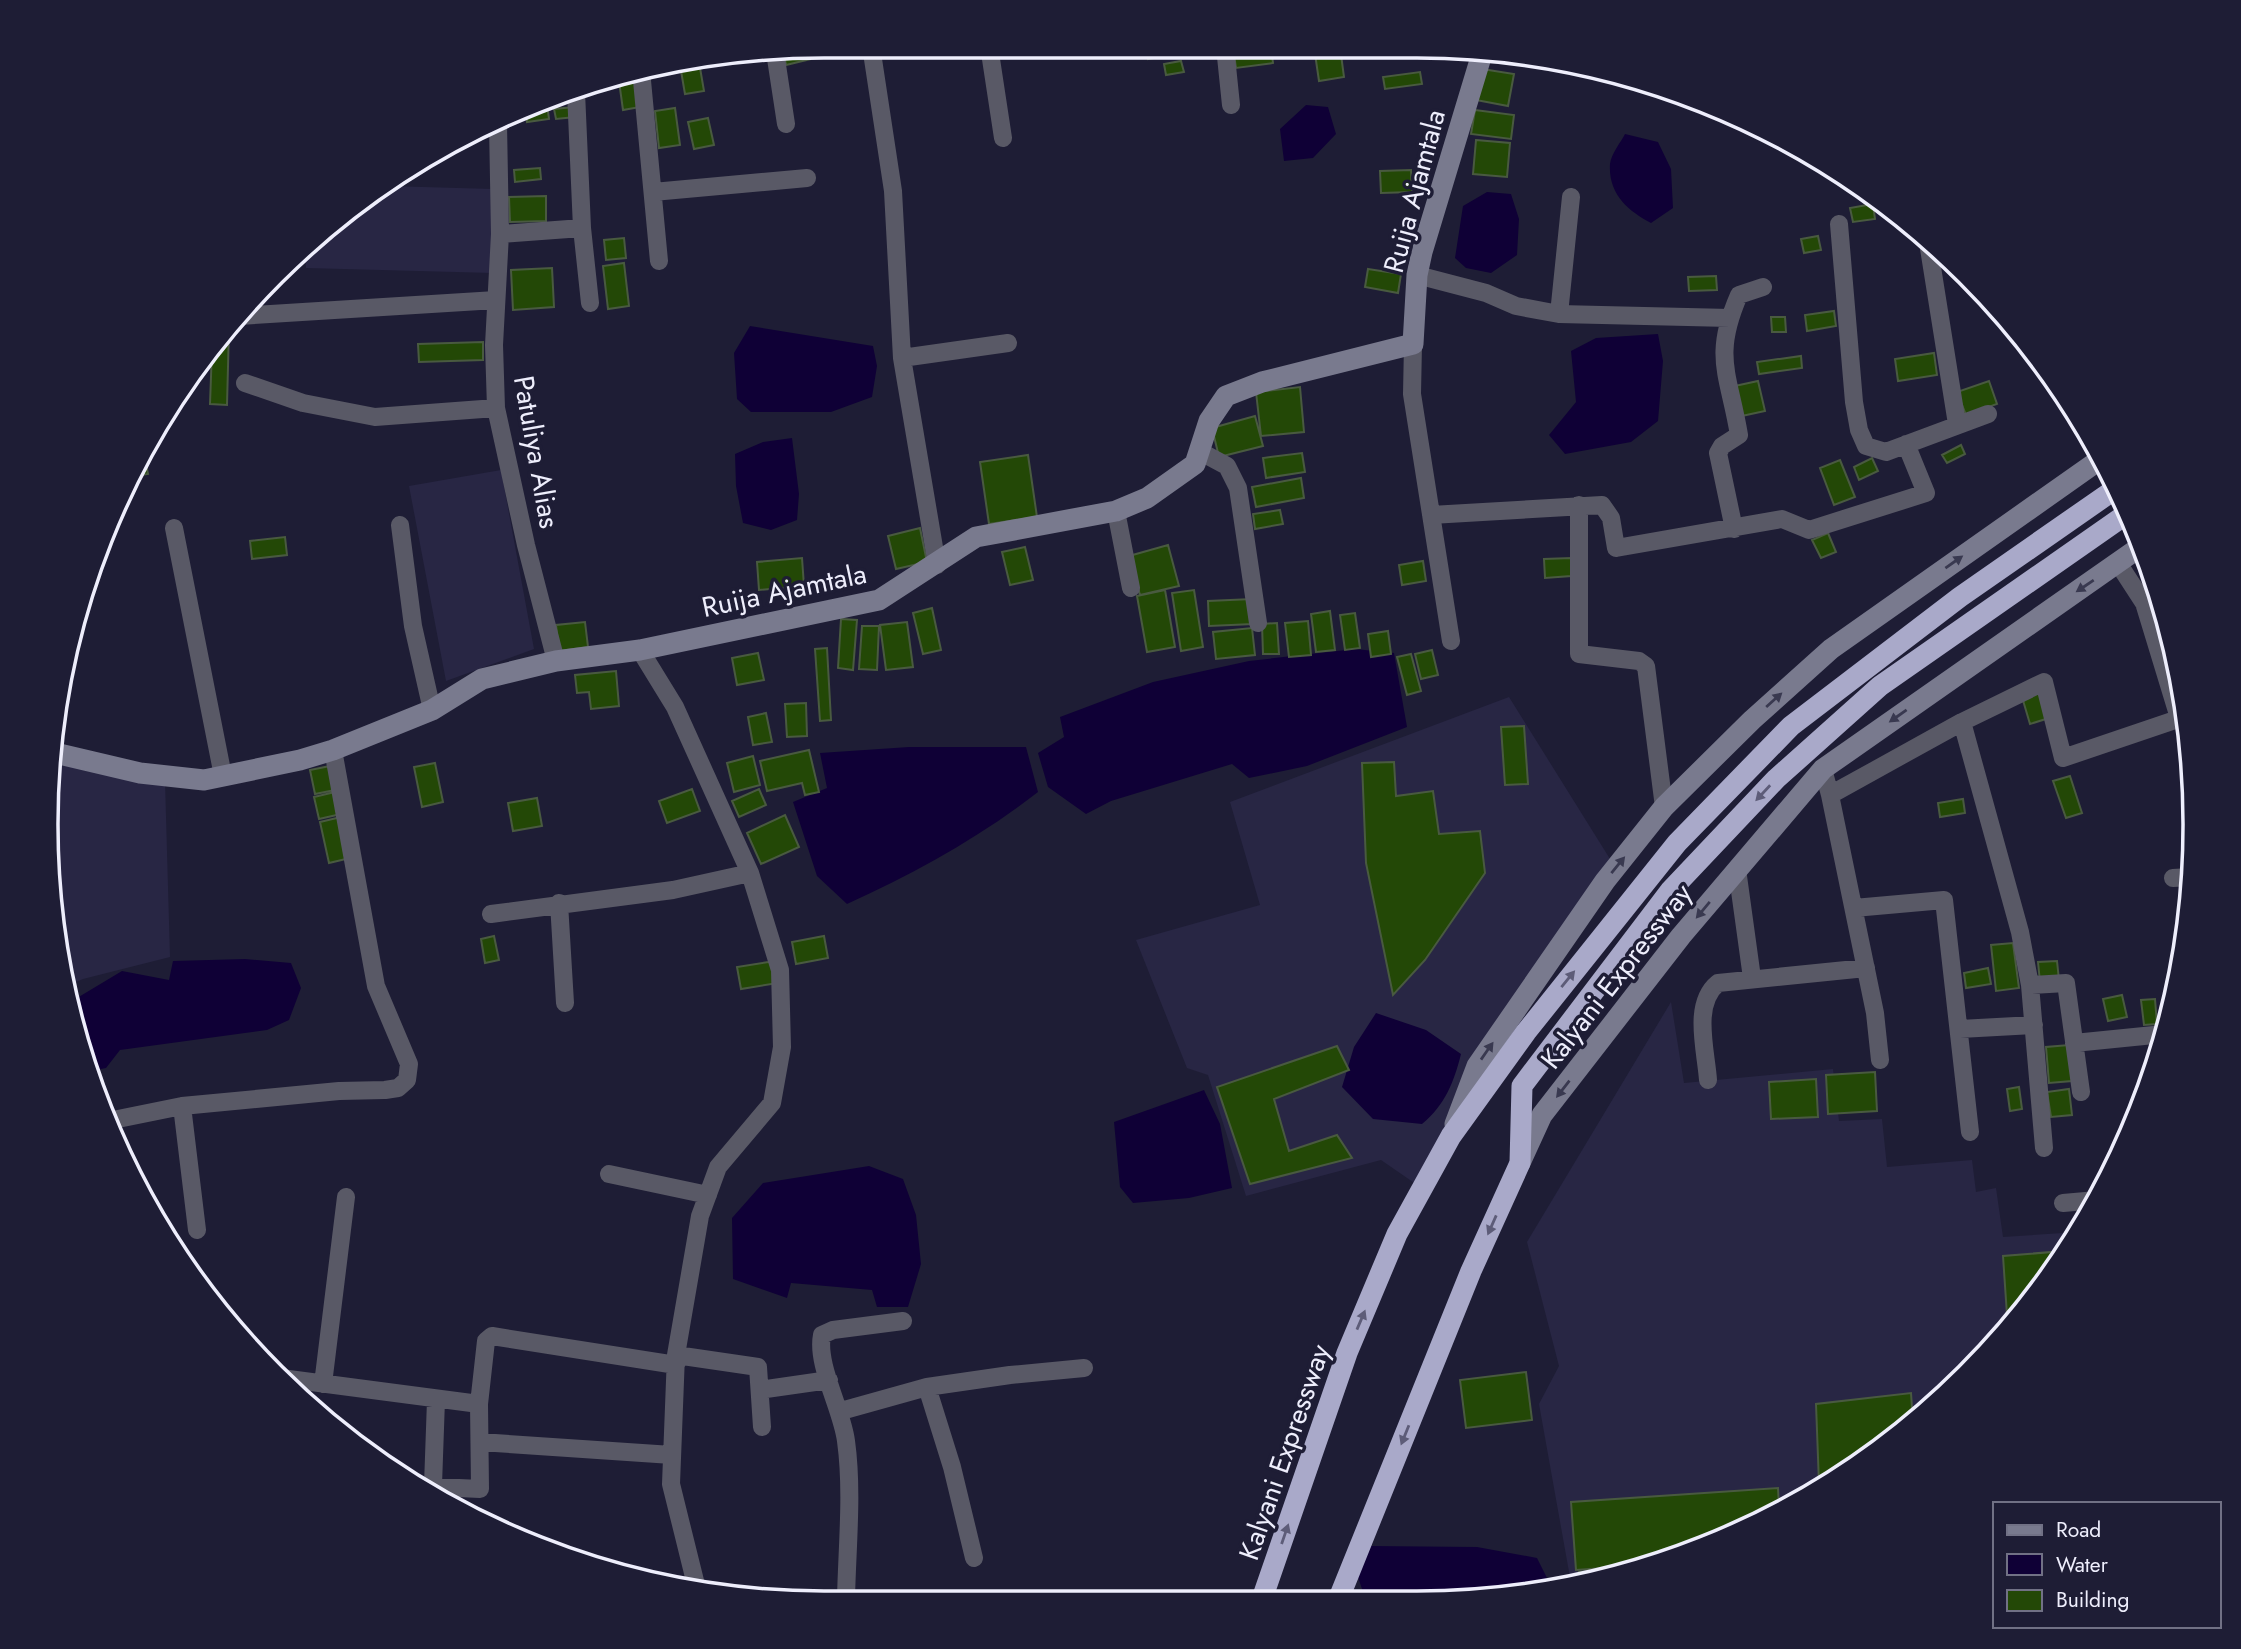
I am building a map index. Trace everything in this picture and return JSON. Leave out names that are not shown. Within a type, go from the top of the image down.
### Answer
[{"type":"highway","name":"Kalyani Expressway","points":[[1264,1591],[1346,1353],[1397,1234],[1451,1136],[1526,1032],[1677,843],[1791,726],[1960,597],[2108,493]]},
{"type":"highway","name":"Kalyani Expressway","points":[[1342,1591],[1471,1271],[1520,1163],[1522,1086],[1670,891],[1776,779],[1880,686],[2119,519]]},
{"type":"street","points":[[873,58],[893,191],[902,358],[937,565]]},
{"type":"street","points":[[991,58],[1003,138]]},
{"type":"street","points":[[1227,58],[1231,105]]},
{"type":"street","points":[[776,59],[786,124]]},
{"type":"street","name":"Ruija Ajamtala","points":[[61,754],[140,773],[204,780],[300,760],[333,750],[432,710],[482,679],[556,661],[640,650],[879,600],[937,565],[975,537],[1116,512],[1147,498],[1195,464],[1209,421],[1226,396],[1262,382],[1413,344],[1417,275],[1480,60]]},
{"type":"street","points":[[642,80],[659,261]]},
{"type":"street","points":[[576,99],[582,228],[590,303]]},
{"type":"street","name":"Patuliya Alias","points":[[498,131],[500,234],[496,300],[496,408],[556,661]]},
{"type":"street","points":[[653,192],[807,178]]},
{"type":"street","points":[[1559,314],[1571,197]]},
{"type":"street","points":[[1839,224],[1859,430],[1866,446],[1886,452],[1988,414]]},
{"type":"street","points":[[500,234],[582,228]]},
{"type":"street","points":[[1930,255],[1957,424]]},
{"type":"street","points":[[1417,275],[1486,293],[1516,306],[1559,314],[1730,318]]},
{"type":"street","points":[[1734,529],[1718,453],[1721,446],[1737,439],[1739,435],[1722,355],[1730,318],[1739,295],[1763,287]]},
{"type":"street","points":[[251,315],[496,300]]},
{"type":"street","points":[[902,358],[1008,343]]},
{"type":"street","points":[[1413,344],[1412,394],[1451,641]]},
{"type":"street","points":[[245,383],[303,403],[375,417],[496,408]]},
{"type":"street","points":[[1431,515],[1602,505],[1607,509],[1616,548],[1782,519],[1810,530],[1926,493],[1906,444]]},
{"type":"street","points":[[1199,451],[1227,467],[1238,488],[1258,623]]},
{"type":"street","name":"Kalyani Expressway","points":[[1451,1136],[1477,1066],[1605,881],[1664,807],[1752,720],[1831,649],[2093,464]]},
{"type":"street","points":[[1579,505],[1579,654],[1639,661],[1646,666],[1664,807]]},
{"type":"street","points":[[1116,512],[1131,589]]},
{"type":"street","points":[[400,525],[413,626],[432,710]]},
{"type":"street","points":[[174,528],[223,776]]},
{"type":"street","name":"Kalyani Expressway","points":[[1520,1163],[1542,1115],[1681,936],[1823,769],[2133,552]]},
{"type":"street","points":[[2118,563],[2144,603],[2170,682]]},
{"type":"street","points":[[640,650],[675,707],[750,873],[780,970],[782,1047],[772,1103],[718,1167],[700,1216],[676,1360],[671,1483],[695,1580]]},
{"type":"street","points":[[1830,795],[1962,722],[2044,682],[2063,758],[2176,720]]},
{"type":"street","points":[[1962,722],[2020,932],[2030,985],[2043,1147]]},
{"type":"street","points":[[117,1119],[182,1106],[339,1091],[385,1090],[398,1088],[407,1080],[409,1064],[376,986],[333,750]]},
{"type":"street","points":[[1823,769],[1866,968],[1880,1060]]},
{"type":"street","points":[[1737,870],[1752,978]]},
{"type":"street","points":[[491,914],[673,890],[750,873]]},
{"type":"street","points":[[1854,908],[1944,900],[1970,1132]]},
{"type":"street","points":[[559,903],[565,1003]]},
{"type":"street","points":[[1708,1080],[1703,1005],[1709,990],[1717,983],[1866,968]]},
{"type":"street","points":[[2030,985],[2066,984],[2081,1092]]},
{"type":"street","points":[[1960,1029],[2034,1026]]},
{"type":"street","points":[[2074,1043],[2153,1035]]},
{"type":"street","points":[[182,1106],[197,1230]]},
{"type":"street","points":[[609,1174],[708,1195]]},
{"type":"street","points":[[323,1384],[346,1197]]},
{"type":"street","points":[[2063,1203],[2085,1201]]},
{"type":"street","points":[[846,1591],[847,1443],[841,1411],[821,1348],[822,1335],[826,1332],[903,1321]]},
{"type":"street","points":[[436,1486],[480,1489],[479,1404],[486,1341],[492,1336],[676,1360],[758,1367],[762,1427]]},
{"type":"street","points":[[841,1411],[927,1387],[1084,1368]]},
{"type":"street","points":[[296,1380],[479,1404]]},
{"type":"street","points":[[760,1390],[829,1380]]},
{"type":"street","points":[[927,1387],[953,1466],[974,1558]]},
{"type":"street","points":[[426,1479],[436,1400]]},
{"type":"street","points":[[480,1442],[672,1455]]},
{"type":"shaded area","points":[[400,186],[493,189],[493,273],[306,268],[306,260],[319,248]]},
{"type":"shaded area","points":[[501,470],[534,649],[446,681],[409,486]]},
{"type":"shaded area","points":[[1509,697],[1620,875],[1492,1059],[1423,1189],[1381,1160],[1246,1196],[1208,1075],[1187,1068],[1136,940],[1260,905],[1230,802]]},
{"type":"shaded area","points":[[60,759],[165,781],[170,957],[74,983],[64,925],[59,875]]},
{"type":"shaded area","points":[[1671,1002],[1684,1083],[1833,1069],[1839,1121],[1882,1119],[1887,1167],[1972,1160],[1976,1192],[1996,1188],[2003,1237],[2065,1233],[2025,1291],[1959,1367],[1883,1433],[1842,1462],[1800,1489],[1710,1533],[1663,1551],[1570,1576],[1539,1404],[1559,1366],[1527,1242]]},
{"type":"water","points":[[1306,105],[1328,107],[1336,134],[1313,158],[1284,161],[1280,129]]},
{"type":"water","points":[[1625,134],[1658,142],[1671,169],[1673,208],[1651,223],[1627,207],[1612,184],[1611,160]]},
{"type":"water","points":[[1487,192],[1511,194],[1519,219],[1517,255],[1491,273],[1466,268],[1455,258],[1463,206]]},
{"type":"water","points":[[750,326],[873,346],[877,366],[872,397],[831,412],[751,412],[737,399],[734,353]]},
{"type":"water","points":[[1658,334],[1663,361],[1658,421],[1631,442],[1565,454],[1549,435],[1576,402],[1571,351],[1596,338]]},
{"type":"water","points":[[792,438],[799,494],[797,520],[771,530],[743,523],[736,486],[735,454],[763,442]]},
{"type":"water","points":[[1355,649],[1394,653],[1407,727],[1307,766],[1249,778],[1232,764],[1111,801],[1086,814],[1048,787],[1038,753],[1064,737],[1060,717],[1153,682],[1249,661]]},
{"type":"water","points":[[909,747],[1026,747],[1038,792],[993,825],[946,854],[847,904],[817,876],[793,802],[827,788],[820,753]]},
{"type":"water","points":[[245,959],[291,963],[301,988],[289,1020],[267,1030],[120,1050],[106,1068],[98,1070],[78,998],[122,971],[169,980],[173,961]]},
{"type":"water","points":[[1376,1013],[1426,1030],[1461,1054],[1448,1092],[1437,1109],[1422,1124],[1373,1119],[1342,1087],[1354,1047]]},
{"type":"water","points":[[1204,1090],[1220,1124],[1232,1188],[1189,1198],[1133,1203],[1120,1187],[1114,1122]]},
{"type":"water","points":[[869,1166],[903,1179],[916,1215],[921,1264],[908,1307],[877,1307],[872,1290],[791,1283],[787,1298],[733,1279],[732,1218],[763,1183]]},
{"type":"water","points":[[1371,1546],[1477,1547],[1537,1558],[1548,1580],[1467,1590],[1363,1591],[1358,1577]]},
{"type":"building","points":[[811,58],[811,59],[786,65],[785,59]]},
{"type":"building","points":[[1234,58],[1272,58],[1273,63],[1236,68]]},
{"type":"building","points":[[1316,58],[1341,58],[1344,77],[1319,81]]},
{"type":"building","points":[[1181,61],[1184,72],[1166,75],[1164,64]]},
{"type":"building","points":[[700,68],[704,91],[685,94],[681,71]]},
{"type":"building","points":[[1482,69],[1514,74],[1508,106],[1476,100]]},
{"type":"building","points":[[1420,72],[1422,84],[1385,89],[1383,77]]},
{"type":"building","points":[[636,82],[640,107],[623,110],[620,86]]},
{"type":"building","points":[[574,107],[575,117],[556,119],[554,109]]},
{"type":"building","points":[[675,108],[680,145],[659,148],[655,111]]},
{"type":"building","points":[[548,110],[549,119],[527,122],[527,118]]},
{"type":"building","points":[[1475,110],[1514,115],[1511,139],[1471,134]]},
{"type":"building","points":[[708,118],[714,145],[694,149],[688,122]]},
{"type":"building","points":[[1476,140],[1510,143],[1507,177],[1473,174]]},
{"type":"building","points":[[540,168],[541,179],[515,182],[514,170]]},
{"type":"building","points":[[1411,170],[1412,192],[1381,193],[1380,171]]},
{"type":"building","points":[[546,196],[546,221],[510,222],[509,197]]},
{"type":"building","points":[[1867,205],[1874,209],[1875,219],[1853,222],[1850,208]]},
{"type":"building","points":[[1818,236],[1821,250],[1804,253],[1801,239]]},
{"type":"building","points":[[624,238],[626,258],[606,260],[604,240]]},
{"type":"building","points":[[624,263],[629,306],[608,309],[603,266]]},
{"type":"building","points":[[552,268],[554,307],[513,310],[511,270]]},
{"type":"building","points":[[1368,269],[1401,274],[1398,293],[1365,287]]},
{"type":"building","points":[[1716,276],[1717,290],[1689,291],[1688,277]]},
{"type":"building","points":[[1834,311],[1836,326],[1807,331],[1805,315]]},
{"type":"building","points":[[1771,317],[1785,317],[1786,332],[1772,332]]},
{"type":"building","points":[[483,342],[483,360],[419,362],[418,344]]},
{"type":"building","points":[[229,343],[227,405],[210,404],[211,364]]},
{"type":"building","points":[[1934,353],[1937,375],[1898,381],[1895,359]]},
{"type":"building","points":[[1801,356],[1802,368],[1759,374],[1757,362]]},
{"type":"building","points":[[1758,381],[1765,411],[1737,417],[1730,387]]},
{"type":"building","points":[[1989,381],[1997,404],[1966,415],[1957,392]]},
{"type":"building","points":[[1300,387],[1304,432],[1261,436],[1256,392]]},
{"type":"building","points":[[1255,416],[1263,446],[1219,457],[1212,428]]},
{"type":"building","points":[[1961,445],[1965,454],[1947,463],[1942,455]]},
{"type":"building","points":[[1302,453],[1305,472],[1266,478],[1263,458]]},
{"type":"building","points":[[1028,455],[1037,517],[989,524],[980,462]]},
{"type":"building","points":[[1872,458],[1878,471],[1859,480],[1854,467]]},
{"type":"building","points":[[1840,460],[1855,497],[1834,505],[1820,468]]},
{"type":"building","points":[[1301,478],[1304,498],[1256,507],[1252,487]]},
{"type":"building","points":[[1280,510],[1283,524],[1255,529],[1253,514]]},
{"type":"building","points":[[920,528],[927,562],[896,569],[888,536]]},
{"type":"building","points":[[1828,533],[1836,552],[1821,558],[1812,540]]},
{"type":"building","points":[[285,537],[287,555],[252,559],[250,541]]},
{"type":"building","points":[[1168,545],[1179,586],[1140,595],[1129,556]]},
{"type":"building","points":[[1025,547],[1033,580],[1010,585],[1002,552]]},
{"type":"building","points":[[802,558],[804,586],[759,590],[757,562]]},
{"type":"building","points":[[1571,558],[1571,576],[1545,578],[1544,559]]},
{"type":"building","points":[[1423,561],[1426,581],[1402,585],[1399,565]]},
{"type":"building","points":[[1165,590],[1175,647],[1147,652],[1137,596]]},
{"type":"building","points":[[1194,590],[1203,647],[1181,651],[1172,593]]},
{"type":"building","points":[[1252,599],[1253,624],[1209,626],[1208,601]]},
{"type":"building","points":[[932,608],[941,650],[923,654],[913,613]]},
{"type":"building","points":[[1330,611],[1335,650],[1316,652],[1311,614]]},
{"type":"building","points":[[1355,613],[1360,648],[1345,650],[1340,615]]},
{"type":"building","points":[[841,619],[857,620],[853,670],[838,668]]},
{"type":"building","points":[[1308,621],[1311,655],[1289,657],[1285,623]]},
{"type":"building","points":[[585,622],[588,647],[559,651],[556,625]]},
{"type":"building","points":[[907,622],[913,667],[886,670],[880,625]]},
{"type":"building","points":[[1277,623],[1279,654],[1263,654],[1262,624]]},
{"type":"building","points":[[862,626],[879,626],[877,670],[859,669]]},
{"type":"building","points":[[1252,628],[1255,655],[1216,659],[1213,632]]},
{"type":"building","points":[[1388,631],[1391,654],[1371,657],[1368,634]]},
{"type":"building","points":[[827,648],[831,720],[820,721],[815,649]]},
{"type":"building","points":[[1432,650],[1438,675],[1421,679],[1415,654]]},
{"type":"building","points":[[758,653],[764,680],[737,685],[732,658]]},
{"type":"building","points":[[1411,654],[1421,691],[1407,695],[1397,657]]},
{"type":"building","points":[[616,671],[619,706],[591,709],[589,692],[577,693],[575,675]]},
{"type":"building","points":[[2041,691],[2049,718],[2030,724],[2022,697]]},
{"type":"building","points":[[806,703],[807,736],[787,737],[785,704]]},
{"type":"building","points":[[766,713],[772,742],[753,745],[748,717]]},
{"type":"building","points":[[1524,726],[1528,784],[1505,785],[1501,727]]},
{"type":"building","points":[[809,750],[819,792],[805,795],[802,783],[767,791],[760,761]]},
{"type":"building","points":[[753,756],[760,785],[734,792],[727,763]]},
{"type":"building","points":[[1394,762],[1396,796],[1433,791],[1439,834],[1480,831],[1485,873],[1425,960],[1393,995],[1366,863],[1362,763]]},
{"type":"building","points":[[435,763],[443,802],[422,807],[414,767]]},
{"type":"building","points":[[330,766],[335,790],[315,794],[310,770]]},
{"type":"building","points":[[2070,776],[2082,813],[2066,818],[2053,781]]},
{"type":"building","points":[[692,789],[700,811],[667,823],[659,801]]},
{"type":"building","points":[[759,789],[766,805],[739,817],[732,801]]},
{"type":"building","points":[[335,792],[341,814],[319,819],[314,797]]},
{"type":"building","points":[[537,798],[542,826],[513,831],[508,803]]},
{"type":"building","points":[[1963,799],[1965,813],[1940,817],[1938,803]]},
{"type":"building","points":[[785,815],[799,847],[761,864],[747,833]]},
{"type":"building","points":[[341,817],[350,858],[329,863],[320,822]]},
{"type":"building","points":[[494,936],[499,960],[485,963],[481,939]]},
{"type":"building","points":[[824,936],[828,958],[796,964],[792,942]]},
{"type":"building","points":[[2013,943],[2019,988],[1996,991],[1991,945]]},
{"type":"building","points":[[775,961],[778,983],[741,989],[737,967]]},
{"type":"building","points":[[2057,961],[2059,980],[2040,982],[2038,962]]},
{"type":"building","points":[[1988,968],[1991,984],[1966,988],[1964,973]]},
{"type":"building","points":[[2122,995],[2127,1017],[2108,1021],[2103,999]]},
{"type":"building","points":[[2155,999],[2157,1024],[2144,1025],[2141,1000]]},
{"type":"building","points":[[2069,1045],[2072,1081],[2049,1083],[2046,1047]]},
{"type":"building","points":[[1337,1046],[1349,1070],[1274,1099],[1289,1151],[1337,1135],[1352,1158],[1250,1184],[1217,1087]]},
{"type":"building","points":[[1875,1072],[1877,1111],[1828,1114],[1826,1075]]},
{"type":"building","points":[[1816,1079],[1818,1117],[1771,1119],[1769,1082]]},
{"type":"building","points":[[2019,1087],[2022,1109],[2010,1111],[2007,1089]]},
{"type":"building","points":[[2069,1089],[2072,1115],[2051,1117],[2047,1092]]},
{"type":"building","points":[[2053,1252],[2007,1313],[2003,1256]]},
{"type":"building","points":[[1526,1372],[1532,1420],[1466,1428],[1460,1380]]},
{"type":"building","points":[[1911,1393],[1912,1409],[1883,1433],[1819,1477],[1816,1404]]},
{"type":"building","points":[[1778,1488],[1779,1500],[1710,1533],[1663,1551],[1602,1568],[1576,1570],[1571,1502]]}]
